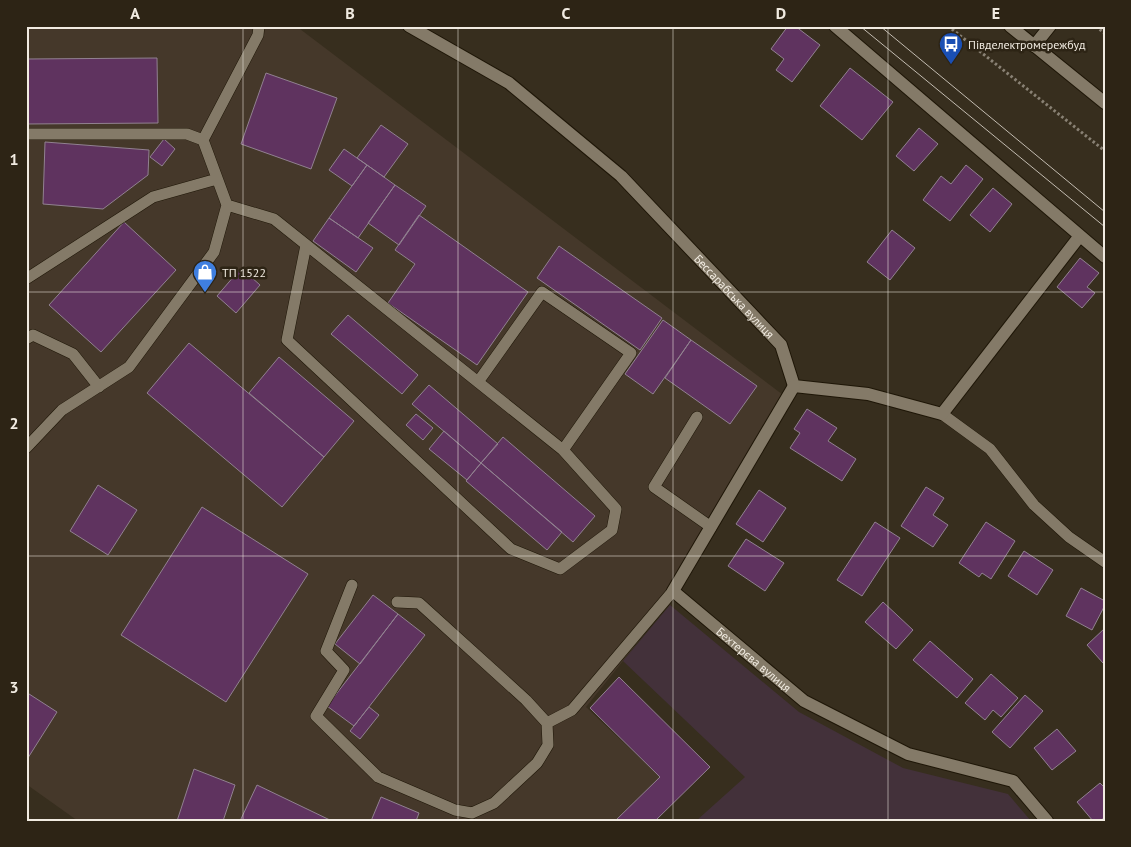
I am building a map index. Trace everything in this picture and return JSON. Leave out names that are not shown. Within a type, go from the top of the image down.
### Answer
[{"type":"street","name":"Бессарабська вулиця","points":[[409,26],[508,83],[621,176],[781,344],[794,386]]},
{"type":"street","points":[[835,26],[1079,237],[1105,257]]},
{"type":"street","points":[[1010,26],[1105,103]]},
{"type":"street","points":[[1034,46],[1050,26]]},
{"type":"street","points":[[673,591],[794,386],[868,394],[942,414],[1079,237]]},
{"type":"street","name":"Бехтерєва вулиця","points":[[673,591],[804,701],[908,754],[1013,781],[1048,821]]},
{"type":"lane","points":[[26,448],[62,410],[129,368],[214,252],[227,205],[203,140],[258,35],[259,26]]},
{"type":"lane","points":[[26,134],[187,134],[203,140]]},
{"type":"lane","points":[[26,279],[153,197],[217,179]]},
{"type":"lane","points":[[227,205],[274,219],[563,450],[616,509],[612,530],[560,569],[511,549],[287,340],[306,245]]},
{"type":"lane","points":[[478,382],[542,292],[631,353],[563,450]]},
{"type":"lane","points":[[26,339],[33,335],[73,354],[98,387]]},
{"type":"lane","points":[[942,414],[990,449],[1034,504],[1069,537],[1105,562]]},
{"type":"lane","points":[[696,417],[654,487],[711,527]]},
{"type":"lane","points":[[352,585],[326,651],[344,670],[316,716],[378,777],[455,810],[472,813],[494,803],[537,763],[548,744],[547,723],[526,700],[420,603],[397,602]]},
{"type":"lane","points":[[547,723],[572,710],[673,591]]},
{"type":"path","points":[[948,26],[1105,151]]},
{"type":"path","points":[[1096,26],[1105,34]]},
{"type":"shaded area","points":[[26,26],[296,26],[791,401],[687,581],[586,707],[660,777],[615,821],[223,821],[235,785],[194,769],[177,821],[78,821],[26,784]]},
{"type":"shaded area","points":[[670,605],[799,712],[903,768],[1008,794],[1031,821],[696,821],[745,777],[623,661]]},
{"type":"building","points":[[788,26],[795,26],[820,45],[792,82],[776,70],[784,59],[771,49]]},
{"type":"building","points":[[157,58],[158,123],[26,124],[26,59]]},
{"type":"building","points":[[850,68],[893,102],[862,140],[820,106]]},
{"type":"building","points":[[266,73],[337,98],[311,169],[241,144]]},
{"type":"building","points":[[381,125],[408,144],[384,177],[357,158]]},
{"type":"building","points":[[919,128],[938,144],[914,171],[896,156]]},
{"type":"building","points":[[164,139],[175,149],[162,166],[150,157]]},
{"type":"building","points":[[45,142],[149,150],[148,175],[103,209],[43,204]]},
{"type":"building","points":[[344,149],[367,165],[352,186],[329,170]]},
{"type":"building","points":[[367,165],[395,185],[358,238],[329,218]]},
{"type":"building","points":[[966,165],[983,179],[950,221],[923,200],[941,176],[951,184]]},
{"type":"building","points":[[395,185],[426,206],[399,245],[368,223]]},
{"type":"building","points":[[993,188],[1012,204],[990,232],[970,215]]},
{"type":"building","points":[[419,215],[528,292],[477,365],[388,303],[415,264],[395,250]]},
{"type":"building","points":[[329,218],[373,248],[356,272],[313,241]]},
{"type":"building","points":[[124,222],[176,270],[101,352],[49,305]]},
{"type":"building","points":[[892,230],[915,248],[890,280],[867,262]]},
{"type":"building","points":[[559,246],[662,318],[640,350],[537,278]]},
{"type":"building","points":[[1080,258],[1099,273],[1087,287],[1095,293],[1082,308],[1057,287]]},
{"type":"building","points":[[241,268],[260,285],[236,313],[217,296]]},
{"type":"building","points":[[348,315],[418,375],[402,394],[331,334]]},
{"type":"building","points":[[663,320],[691,340],[653,394],[625,374]]},
{"type":"building","points":[[691,340],[757,386],[730,424],[665,378]]},
{"type":"building","points":[[189,343],[324,457],[282,507],[147,393]]},
{"type":"building","points":[[279,357],[354,421],[324,457],[249,393]]},
{"type":"building","points":[[429,385],[498,444],[481,463],[412,404]]},
{"type":"building","points":[[807,409],[837,428],[828,441],[856,459],[842,481],[790,448],[800,433],[794,429]]},
{"type":"building","points":[[416,414],[433,428],[423,440],[406,425]]},
{"type":"building","points":[[444,431],[481,463],[467,480],[429,449]]},
{"type":"building","points":[[503,437],[595,516],[573,542],[481,463]]},
{"type":"building","points":[[481,463],[562,532],[547,550],[466,481]]},
{"type":"building","points":[[98,485],[137,510],[108,555],[70,531]]},
{"type":"building","points":[[926,487],[944,498],[933,515],[948,525],[933,547],[901,526]]},
{"type":"building","points":[[759,490],[786,508],[763,542],[736,524]]},
{"type":"building","points":[[202,507],[308,574],[226,702],[121,635]]},
{"type":"building","points":[[875,522],[900,538],[862,596],[837,580]]},
{"type":"building","points":[[986,522],[1015,541],[991,579],[982,573],[979,577],[959,563]]},
{"type":"building","points":[[746,539],[784,563],[765,591],[728,566]]},
{"type":"building","points":[[1024,551],[1053,570],[1037,595],[1008,576]]},
{"type":"building","points":[[1081,588],[1105,601],[1105,605],[1092,630],[1066,616]]},
{"type":"building","points":[[373,595],[398,614],[360,664],[335,644]]},
{"type":"building","points":[[883,602],[913,630],[896,649],[865,622]]},
{"type":"building","points":[[398,614],[425,635],[354,726],[327,706]]},
{"type":"building","points":[[1105,628],[1105,662],[1103,663],[1087,645]]},
{"type":"building","points":[[930,641],[973,679],[957,698],[913,660]]},
{"type":"building","points":[[991,674],[1018,698],[1001,717],[993,710],[985,720],[965,703]]},
{"type":"building","points":[[619,677],[710,767],[655,821],[615,821],[660,777],[590,708]]},
{"type":"building","points":[[26,692],[57,712],[26,761]]},
{"type":"building","points":[[1025,695],[1043,711],[1010,748],[992,732]]},
{"type":"building","points":[[369,707],[379,715],[360,739],[350,731]]},
{"type":"building","points":[[1057,729],[1076,751],[1052,770],[1034,748]]},
{"type":"building","points":[[194,769],[235,785],[223,821],[177,821]]},
{"type":"building","points":[[1100,783],[1105,788],[1105,817],[1100,821],[1093,821],[1077,802]]},
{"type":"building","points":[[257,785],[332,821],[240,821]]},
{"type":"building","points":[[381,797],[419,813],[416,821],[371,821]]},
{"type":"tram line","points":[[860,26],[1105,227]]},
{"type":"tram line","points":[[880,26],[1105,212]]},
{"type":"place","name":"Півделектромережбуд","points":[[951,65]]},
{"type":"place","name":"ТП 1522","points":[[205,293]]}]
